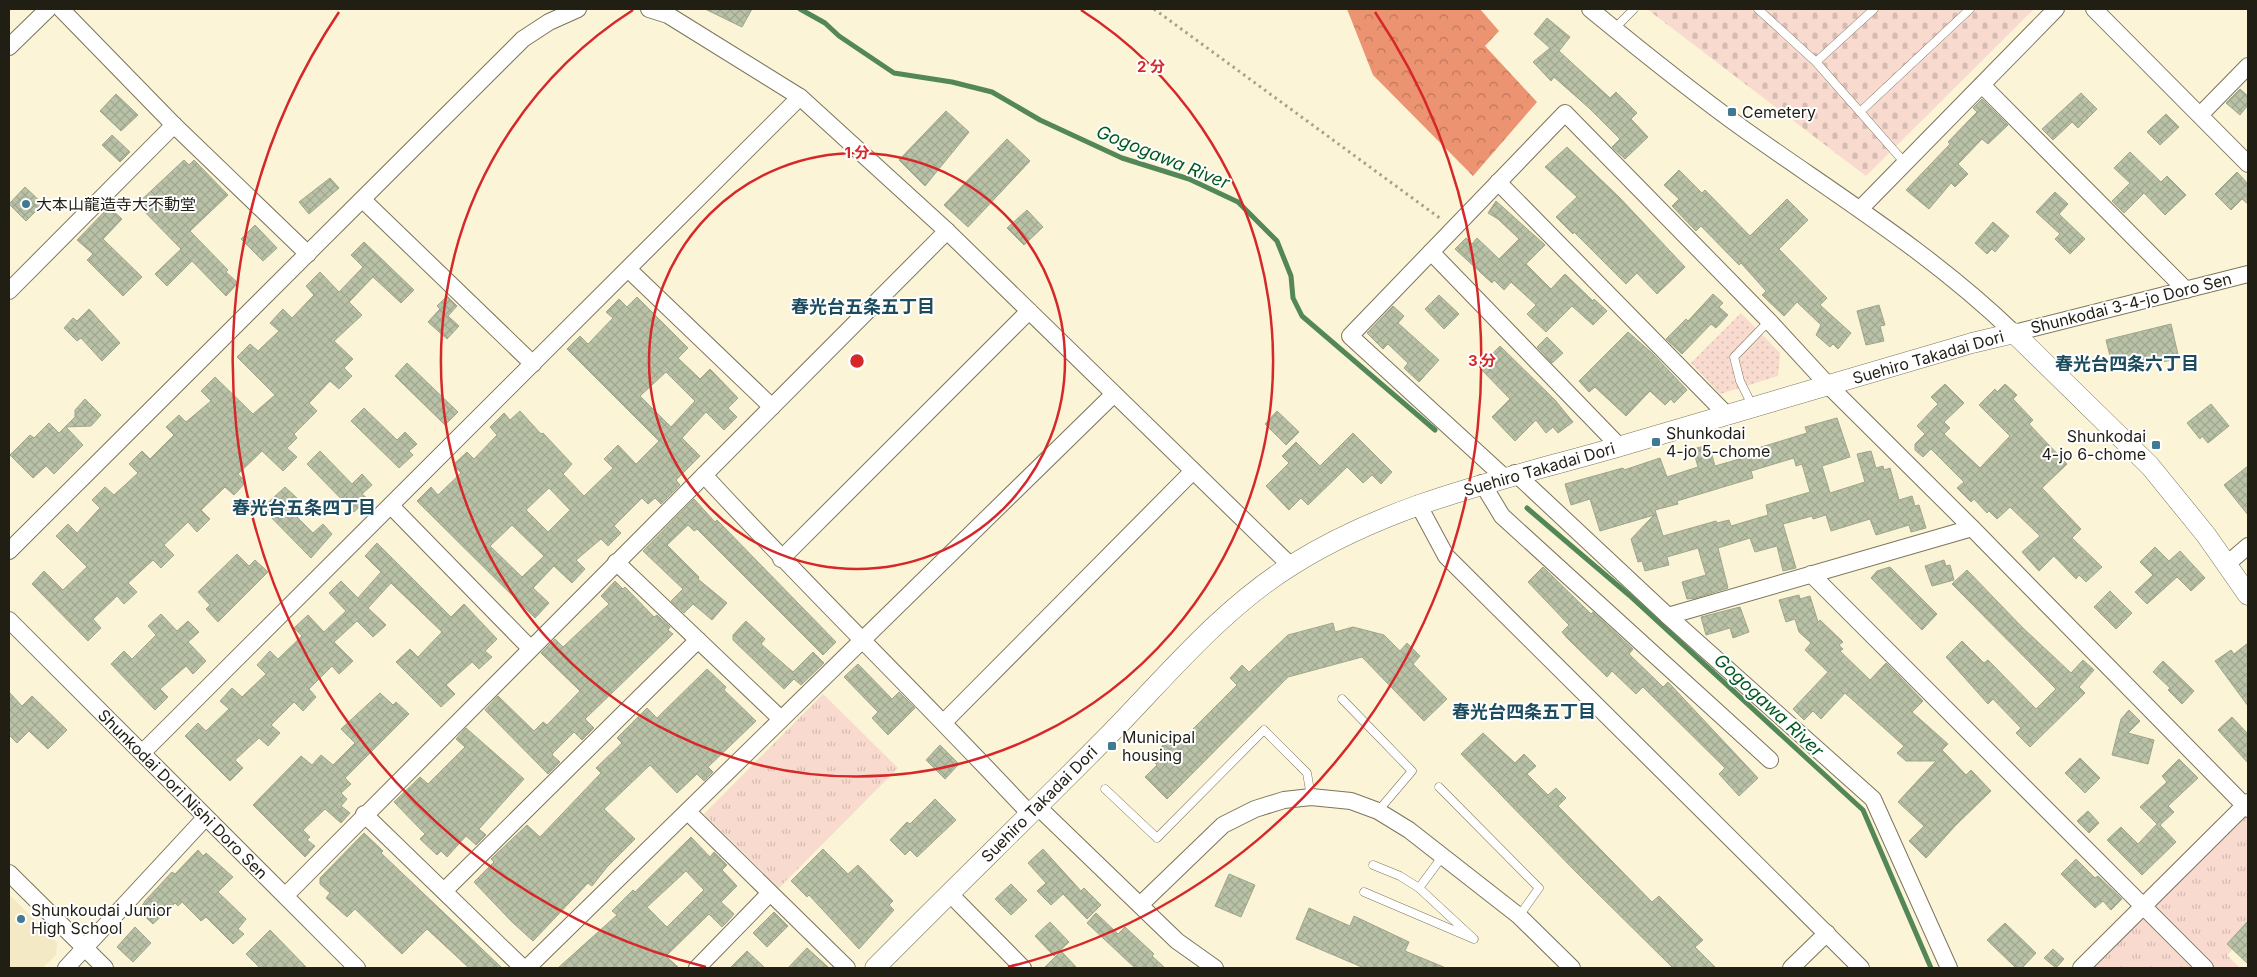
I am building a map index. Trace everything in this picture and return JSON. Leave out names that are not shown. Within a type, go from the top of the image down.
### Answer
[{"type":"street","points":[[9,47],[48,9]]},
{"type":"street","points":[[61,9],[174,125],[308,254]]},
{"type":"street","points":[[9,551],[523,39],[549,22],[578,9]]},
{"type":"street","points":[[649,9],[668,15],[800,97],[947,231],[1291,566]]},
{"type":"street","points":[[1590,9],[1744,129],[1908,242],[1967,289],[2014,333]]},
{"type":"street","points":[[1860,209],[2056,9]]},
{"type":"street","points":[[2094,9],[2248,164]]},
{"type":"street","points":[[2200,115],[2248,66]]},
{"type":"street","points":[[1982,84],[2186,290]]},
{"type":"street","points":[[142,753],[800,97]]},
{"type":"street","points":[[1949,968],[1873,799],[1350,336],[1565,113],[1769,321],[1828,385],[2247,805],[2081,968]]},
{"type":"street","points":[[9,291],[174,125]]},
{"type":"street","points":[[1498,182],[1725,413]]},
{"type":"street","points":[[363,200],[533,364]]},
{"type":"street","points":[[286,895],[364,814],[947,231]]},
{"type":"street","points":[[1431,252],[1619,446]]},
{"type":"street","points":[[628,269],[772,407]]},
{"type":"street","name":"Shunkodai 3-4-jo Doro Sen","points":[[2014,333],[2248,274]]},
{"type":"street","points":[[781,559],[1029,311]]},
{"type":"street","name":"Suehiro Takadai Dori","points":[[875,968],[1236,606],[1291,566],[1358,528],[1418,504],[1482,483],[1619,446],[1725,413],[2014,333],[2150,466],[2206,535],[2248,595]]},
{"type":"street","points":[[527,968],[1114,394]]},
{"type":"street","points":[[944,722],[1193,470]]},
{"type":"street","points":[[704,475],[781,559],[1034,810],[1141,904],[1177,941],[1215,968]]},
{"type":"street","points":[[1482,483],[1502,516],[1770,760]]},
{"type":"street","points":[[1418,504],[1446,556],[1861,968]]},
{"type":"street","points":[[391,506],[530,648]]},
{"type":"street","points":[[1668,616],[1972,528]]},
{"type":"street","points":[[2226,564],[2248,546]]},
{"type":"street","points":[[616,562],[781,719]]},
{"type":"street","points":[[1811,574],[2205,968]]},
{"type":"street","name":"Shunkodai Dori Nishi Doro Sen","points":[[9,620],[205,818],[286,895],[358,968]]},
{"type":"street","points":[[444,891],[698,640]]},
{"type":"street","points":[[1141,904],[1223,825],[1255,809],[1284,800],[1311,797],[1351,801],[1378,811],[1409,830],[1519,916],[1572,968]]},
{"type":"street","points":[[688,812],[847,968]]},
{"type":"street","points":[[364,814],[523,968]]},
{"type":"street","points":[[66,968],[205,818]]},
{"type":"street","points":[[9,873],[105,968]]},
{"type":"street","points":[[697,968],[770,893]]},
{"type":"street","points":[[950,893],[1023,968]]},
{"type":"street","points":[[1791,968],[1827,934]]},
{"type":"lane","points":[[1614,29],[1634,9]]},
{"type":"lane","points":[[1758,9],[1816,62],[1905,163]]},
{"type":"lane","points":[[1816,62],[1874,9]]},
{"type":"lane","points":[[1860,112],[1970,9]]},
{"type":"lane","points":[[1752,406],[1740,382],[1734,358],[1769,321]]},
{"type":"lane","points":[[1342,699],[1412,771],[1378,811]]},
{"type":"lane","points":[[1105,789],[1157,838],[1264,730],[1307,773],[1311,797]]},
{"type":"lane","points":[[1439,787],[1539,888],[1519,916]]},
{"type":"lane","points":[[1420,888],[1442,857]]},
{"type":"lane","points":[[1364,892],[1474,939],[1420,888],[1400,876],[1373,865]]},
{"type":"path","points":[[1154,9],[1453,228]]},
{"type":"shaded area","name":"Shunkoudai Junior High School","points":[[9,894],[57,943],[56,955],[43,968],[9,968]]},
{"type":"green space","points":[[1347,9],[1480,9],[1499,31],[1485,46],[1537,102],[1473,176],[1373,75]]},
{"type":"green space","points":[[1647,9],[2034,9],[1866,176]]},
{"type":"green space","points":[[1741,313],[1780,353],[1778,376],[1720,394],[1691,363]]},
{"type":"green space","points":[[823,694],[898,768],[779,888],[704,814]]},
{"type":"green space","points":[[2248,809],[2248,936],[2227,955],[2240,968],[2080,968]]},
{"type":"building","points":[[705,9],[752,9],[742,27]]},
{"type":"building","points":[[1547,18],[1570,37],[1559,51],[1610,98],[1616,92],[1637,113],[1631,119],[1648,137],[1625,159],[1612,147],[1620,139],[1554,77],[1551,81],[1533,62],[1550,48],[1534,34]]},
{"type":"building","points":[[2240,89],[2248,96],[2248,105],[2240,115],[2226,103]]},
{"type":"building","points":[[2081,93],[2097,109],[2078,128],[2072,122],[2053,140],[2042,129]]},
{"type":"building","points":[[116,94],[138,115],[121,131],[100,111]]},
{"type":"building","points":[[1982,99],[2008,125],[1988,144],[1982,139],[1958,164],[1968,174],[1955,187],[1951,183],[1929,209],[1906,190],[1950,144],[1948,142],[1977,112],[1973,108]]},
{"type":"building","points":[[946,111],[969,132],[925,186],[899,160]]},
{"type":"building","points":[[2166,114],[2179,127],[2160,145],[2147,132]]},
{"type":"building","points":[[112,135],[130,152],[120,162],[102,145]]},
{"type":"building","points":[[1007,139],[1030,161],[968,227],[944,205]]},
{"type":"building","points":[[1567,147],[1620,198],[1685,267],[1657,294],[1637,273],[1626,284],[1574,232],[1573,234],[1556,217],[1577,197],[1545,167]]},
{"type":"building","points":[[2130,152],[2161,182],[2167,176],[2186,195],[2165,215],[2144,193],[2124,213],[2112,201],[2130,183],[2114,168]]},
{"type":"building","points":[[184,160],[189,165],[194,160],[228,195],[190,231],[238,283],[226,296],[192,261],[167,286],[155,274],[181,249],[137,204]]},
{"type":"building","points":[[1679,170],[1702,193],[1705,190],[1750,236],[1787,199],[1808,220],[1779,249],[1827,298],[1820,305],[1851,333],[1838,349],[1833,344],[1830,347],[1816,335],[1821,325],[1797,302],[1784,316],[1762,295],[1766,291],[1741,263],[1739,265],[1701,226],[1696,231],[1672,206],[1679,199],[1664,185]]},
{"type":"building","points":[[2237,172],[2248,184],[2248,204],[2242,199],[2231,210],[2215,194]]},
{"type":"building","points":[[330,178],[339,188],[309,214],[299,202]]},
{"type":"building","name":"大本山龍造寺大不動堂","points":[[25,187],[43,204],[26,221],[9,204]]},
{"type":"building","points":[[2055,192],[2068,204],[2059,214],[2085,239],[2070,254],[2055,239],[2060,234],[2036,212]]},
{"type":"building","points":[[1496,201],[1545,245],[1526,264],[1551,289],[1565,274],[1593,301],[1594,299],[1607,311],[1593,325],[1572,306],[1546,332],[1527,314],[1536,305],[1511,282],[1504,290],[1494,280],[1492,283],[1455,249],[1466,238],[1472,244],[1477,238],[1499,259],[1519,239],[1498,219],[1488,213]]},
{"type":"building","points":[[109,207],[122,219],[103,239],[142,277],[123,296],[87,260],[93,254],[77,240]]},
{"type":"building","points":[[1027,210],[1043,227],[1024,245],[1007,228]]},
{"type":"building","points":[[1993,222],[2009,236],[1995,252],[1992,249],[1987,254],[1975,243]]},
{"type":"building","points":[[255,225],[277,248],[263,261],[241,239]]},
{"type":"building","points":[[364,242],[414,290],[401,303],[373,277],[349,302],[362,315],[334,341],[353,359],[344,368],[352,376],[339,389],[330,381],[309,403],[317,411],[294,434],[297,438],[287,448],[297,457],[283,471],[262,451],[238,474],[246,482],[234,495],[225,487],[201,510],[210,519],[197,532],[188,522],[164,545],[174,555],[161,568],[153,560],[128,583],[137,592],[124,604],[117,596],[93,619],[101,628],[88,641],[32,584],[44,571],[63,590],[87,567],[56,536],[68,524],[77,533],[100,508],[92,500],[105,487],[114,495],[138,473],[129,464],[142,451],[150,459],[174,435],[166,427],[179,415],[186,422],[211,401],[201,391],[215,377],[253,414],[275,395],[237,357],[250,344],[258,351],[279,331],[270,323],[283,309],[292,318],[314,295],[306,286],[320,272],[339,292],[363,267],[351,255]]},
{"type":"building","points":[[1713,294],[1723,303],[1719,307],[1728,315],[1716,328],[1711,324],[1682,354],[1666,339],[1686,319],[1688,321]]},
{"type":"building","points":[[1439,295],[1459,314],[1444,329],[1425,309]]},
{"type":"building","points":[[447,296],[457,306],[448,316],[459,326],[447,339],[428,322],[440,309],[437,306]]},
{"type":"building","points":[[637,297],[688,348],[678,358],[700,379],[710,369],[738,398],[728,408],[737,417],[724,430],[706,412],[682,438],[700,456],[676,480],[680,485],[661,504],[655,498],[648,504],[642,498],[614,526],[621,533],[608,546],[601,539],[576,560],[585,569],[572,583],[554,566],[533,588],[549,603],[535,618],[417,501],[431,487],[438,495],[461,473],[453,465],[467,452],[474,459],[497,435],[490,427],[504,413],[510,420],[520,411],[541,434],[543,433],[572,464],[563,474],[584,496],[613,468],[604,459],[618,445],[636,464],[659,441],[567,349],[580,336],[588,344],[613,318],[606,312],[619,299],[627,307]],"holes":[[[666,372],[695,401],[671,427],[640,396]],[[549,488],[570,510],[548,532],[526,510]],[[512,525],[544,556],[522,577],[490,546]]]},
{"type":"building","points":[[1879,305],[1885,325],[1880,326],[1884,341],[1866,345],[1857,311]]},
{"type":"building","points":[[1393,306],[1404,316],[1398,323],[1439,360],[1419,382],[1404,368],[1408,363],[1388,344],[1383,349],[1367,333]]},
{"type":"building","points":[[89,309],[120,343],[102,361],[81,338],[77,341],[64,328],[73,318],[77,321]]},
{"type":"building","points":[[2171,324],[2179,359],[2124,368],[2123,362],[2112,364],[2106,340]]},
{"type":"building","points":[[1628,332],[1652,353],[1687,390],[1674,403],[1671,399],[1665,405],[1650,391],[1626,416],[1595,387],[1589,392],[1579,381]]},
{"type":"building","points":[[1547,337],[1563,353],[1552,363],[1537,347]]},
{"type":"building","points":[[1500,346],[1555,400],[1573,422],[1558,433],[1553,427],[1546,433],[1536,420],[1515,441],[1492,417],[1510,399],[1479,367]]},
{"type":"building","points":[[407,363],[458,412],[445,425],[395,376]]},
{"type":"building","points":[[1945,384],[1964,403],[1944,422],[1950,428],[1944,434],[1980,468],[2010,436],[1979,405],[1995,389],[1997,392],[2005,384],[2017,395],[2013,399],[2033,420],[2029,424],[2067,464],[2042,488],[2081,529],[2072,538],[2102,567],[2086,582],[2079,575],[2076,579],[2054,556],[2039,571],[2022,552],[2040,536],[2010,507],[1997,519],[1989,511],[1987,513],[1974,499],[1971,502],[1957,488],[1964,482],[1931,449],[1923,457],[1915,450],[1915,444],[1925,434],[1917,426],[1938,404],[1931,397]]},
{"type":"building","points":[[85,399],[101,415],[91,426],[66,427],[83,445],[54,474],[46,466],[33,478],[10,455],[30,435],[34,438],[49,423],[59,433],[75,417],[75,410]]},
{"type":"building","points":[[2211,404],[2229,426],[2208,443],[2202,436],[2200,439],[2187,423]]},
{"type":"building","points":[[364,408],[397,440],[405,432],[417,444],[409,451],[413,455],[399,468],[351,421]]},
{"type":"building","points":[[1277,411],[1299,432],[1286,445],[1265,424]]},
{"type":"building","points":[[1837,418],[1850,457],[1822,466],[1830,493],[1865,482],[1857,454],[1871,451],[1876,468],[1883,466],[1884,470],[1890,468],[1899,500],[1912,496],[1915,506],[1919,505],[1926,528],[1911,532],[1909,525],[1876,535],[1870,519],[1831,531],[1826,515],[1813,519],[1812,516],[1783,524],[1796,568],[1783,571],[1777,546],[1755,552],[1750,538],[1718,548],[1728,588],[1687,599],[1682,582],[1706,575],[1698,548],[1667,557],[1669,565],[1645,571],[1642,561],[1638,562],[1631,539],[1654,515],[1600,531],[1590,499],[1571,505],[1565,484],[1623,468],[1624,470],[1660,458],[1667,477],[1698,467],[1693,449],[1709,445],[1715,466],[1757,454],[1755,449],[1807,433],[1805,427]],"holes":[[[1794,458],[1796,466],[1802,464],[1810,492],[1766,505],[1768,515],[1731,526],[1729,520],[1717,523],[1716,521],[1663,536],[1655,510],[1678,504],[1677,501],[1753,478],[1751,471]]]},
{"type":"building","points":[[1353,433],[1392,472],[1381,484],[1372,475],[1363,483],[1347,467],[1308,505],[1301,498],[1289,510],[1266,486],[1289,463],[1282,456],[1296,442],[1320,466]]},
{"type":"building","points":[[320,451],[352,484],[362,474],[372,485],[362,494],[368,499],[354,512],[307,464]]},
{"type":"building","points":[[2248,466],[2248,515],[2224,485]]},
{"type":"building","points":[[285,487],[298,499],[289,509],[313,533],[323,524],[332,534],[311,558],[262,508]]},
{"type":"building","points":[[694,499],[715,522],[717,520],[836,642],[823,655],[697,529],[694,531],[688,525],[667,545],[699,577],[698,579],[727,603],[712,620],[693,604],[684,613],[671,601],[683,589],[643,551]]},
{"type":"building","points":[[377,543],[451,617],[464,604],[497,639],[485,651],[492,657],[479,669],[472,662],[446,685],[455,694],[441,707],[396,662],[410,649],[418,657],[442,632],[391,583],[368,608],[386,625],[373,637],[357,621],[334,642],[353,661],[339,674],[332,666],[309,689],[316,697],[303,711],[294,702],[271,725],[280,733],[268,746],[259,738],[235,760],[243,768],[230,781],[185,736],[198,723],[206,731],[229,709],[220,701],[232,688],[242,697],[266,674],[257,665],[270,651],[278,659],[302,636],[294,628],[308,615],[324,632],[346,611],[329,593],[341,581],[358,598],[381,572],[365,556]]},
{"type":"building","points":[[2155,547],[2169,561],[2180,551],[2205,578],[2191,591],[2177,577],[2147,604],[2135,592],[2153,575],[2140,562]]},
{"type":"building","points":[[237,554],[249,566],[255,560],[268,572],[218,622],[206,609],[210,605],[198,592]]},
{"type":"building","points":[[1944,560],[1946,566],[1950,565],[1954,580],[1932,586],[1925,566]]},
{"type":"building","points":[[1543,567],[1591,614],[1593,612],[1633,649],[1629,654],[1663,687],[1668,682],[1758,778],[1739,796],[1719,774],[1725,768],[1643,687],[1636,694],[1612,671],[1607,677],[1567,638],[1562,632],[1569,625],[1528,582]]},
{"type":"building","points":[[1890,567],[1937,614],[1922,630],[1871,578],[1877,571]]},
{"type":"building","points":[[1967,570],[2023,628],[2071,673],[2083,660],[2094,670],[2079,687],[2085,693],[2030,747],[2016,733],[2021,728],[1993,699],[1988,704],[1946,657],[1962,641],[1984,663],[1988,660],[2036,709],[2056,689],[1952,584]]},
{"type":"building","points":[[615,581],[623,589],[625,587],[654,617],[657,615],[670,627],[668,630],[673,634],[585,719],[594,728],[582,740],[574,732],[553,753],[552,755],[560,762],[548,774],[485,710],[498,696],[534,731],[543,722],[547,725],[580,691],[541,653],[555,639],[563,647],[609,604],[601,596]]},
{"type":"building","points":[[2110,591],[2132,613],[2116,629],[2094,607]]},
{"type":"building","points":[[1799,595],[1800,599],[1810,596],[1818,622],[1820,620],[1843,642],[1839,645],[1843,649],[1840,651],[1870,680],[1886,663],[1898,675],[1923,701],[1912,712],[1948,744],[1942,750],[1966,775],[1971,770],[1991,791],[1926,858],[1909,841],[1924,826],[1898,802],[1936,761],[1906,761],[1897,753],[1904,746],[1845,693],[1821,719],[1813,711],[1804,720],[1793,709],[1828,672],[1805,650],[1811,643],[1799,632],[1795,619],[1786,622],[1779,600]]},
{"type":"building","points":[[1740,607],[1749,632],[1733,638],[1730,628],[1706,635],[1701,617]]},
{"type":"building","points":[[161,614],[177,631],[188,621],[199,632],[188,642],[206,661],[193,674],[186,666],[160,689],[168,697],[155,710],[111,664],[124,651],[132,659],[156,635],[148,626]]},
{"type":"building","points":[[746,621],[765,639],[761,644],[793,672],[813,652],[824,663],[801,685],[794,679],[784,689],[733,640],[733,635]]},
{"type":"building","points":[[1333,623],[1335,632],[1353,627],[1384,635],[1400,651],[1407,643],[1420,656],[1413,664],[1447,699],[1424,721],[1362,657],[1288,677],[1167,799],[1145,777],[1157,765],[1150,758],[1167,741],[1174,748],[1237,685],[1230,678],[1242,665],[1249,672],[1288,635]]},
{"type":"building","points":[[2248,643],[2248,706],[2215,661],[2231,650],[2234,654]]},
{"type":"building","points":[[2163,661],[2194,691],[2182,704],[2168,690],[2170,688],[2153,672]]},
{"type":"building","points":[[858,664],[892,699],[899,692],[915,708],[888,735],[872,718],[878,712],[844,677]]},
{"type":"building","points":[[707,669],[726,687],[724,690],[756,721],[708,767],[713,772],[704,781],[697,774],[677,793],[650,765],[604,809],[635,839],[607,867],[592,886],[588,883],[533,941],[474,882],[494,862],[491,859],[527,825],[540,837],[601,773],[596,768],[622,743],[617,738],[647,708],[657,718]]},
{"type":"building","points":[[9,692],[22,706],[32,696],[67,730],[48,749],[29,731],[17,743],[9,735]]},
{"type":"building","points":[[380,693],[393,705],[396,702],[409,714],[345,778],[351,784],[341,793],[347,799],[341,806],[350,813],[341,823],[325,809],[303,830],[310,837],[307,840],[315,846],[305,857],[253,805],[301,756],[312,765],[321,755],[333,765],[355,743],[341,729]]},
{"type":"building","points":[[2129,710],[2140,721],[2128,733],[2154,740],[2148,764],[2112,755],[2121,719]]},
{"type":"building","points":[[2232,717],[2248,734],[2248,763],[2218,730]]},
{"type":"building","points":[[466,728],[524,779],[479,829],[486,835],[476,845],[466,836],[447,857],[441,851],[437,855],[420,839],[425,834],[394,802],[420,777],[428,784],[465,747],[456,739]]},
{"type":"building","points":[[1483,733],[1515,763],[1524,754],[1536,766],[1527,774],[1548,795],[1556,788],[1566,798],[1558,806],[1652,902],[1659,896],[1703,940],[1695,947],[1716,968],[1673,968],[1579,875],[1461,754]]},
{"type":"building","points":[[940,745],[959,764],[945,779],[926,760]]},
{"type":"building","points":[[2080,758],[2100,778],[2085,793],[2065,773]]},
{"type":"building","points":[[2179,759],[2198,778],[2168,806],[2174,812],[2160,825],[2176,842],[2142,875],[2107,840],[2121,827],[2138,844],[2157,824],[2140,807],[2167,782],[2162,776]]},
{"type":"building","points":[[935,799],[956,820],[917,857],[910,850],[905,855],[890,840],[907,822],[910,824]]},
{"type":"building","points":[[2088,811],[2099,823],[2089,833],[2077,821]]},
{"type":"building","points":[[364,833],[383,851],[381,853],[502,968],[469,968],[427,929],[402,954],[355,909],[347,917],[326,898],[330,893],[320,884],[320,878]]},
{"type":"building","points":[[691,837],[710,857],[714,852],[727,865],[722,870],[737,886],[721,902],[734,914],[722,927],[709,914],[666,956],[679,968],[558,968],[617,915],[612,911],[633,890],[635,892]],"holes":[[[686,871],[704,890],[667,927],[647,907]]]},
{"type":"building","points":[[823,849],[848,874],[858,865],[893,901],[889,905],[894,910],[859,949],[809,895],[807,897],[791,881]]},
{"type":"building","points":[[1043,849],[1081,891],[1084,888],[1101,905],[1087,919],[1063,894],[1051,905],[1037,891],[1046,883],[1028,863]]},
{"type":"building","points":[[198,850],[203,856],[206,853],[233,877],[218,892],[246,919],[238,929],[244,934],[233,944],[206,917],[201,921],[182,902],[178,906],[175,903],[153,924],[139,911],[145,901],[172,872],[175,874]]},
{"type":"building","points":[[2076,859],[2095,878],[2098,876],[2122,899],[2111,910],[2103,901],[2095,908],[2061,874]]},
{"type":"building","points":[[1229,874],[1255,885],[1241,917],[1215,906]]},
{"type":"building","points":[[1011,884],[1027,900],[1011,915],[995,899]]},
{"type":"building","points":[[1309,908],[1350,926],[1354,916],[1409,942],[1405,951],[1446,968],[1364,968],[1296,939]]},
{"type":"building","points":[[774,912],[788,926],[767,947],[753,933]]},
{"type":"building","points":[[1096,913],[1118,934],[1125,927],[1154,954],[1152,956],[1165,968],[1135,968],[1087,923]]},
{"type":"building","points":[[2248,921],[2248,964],[2227,944]]},
{"type":"building","points":[[1050,922],[1069,942],[1054,956],[1035,936]]},
{"type":"building","points":[[2005,923],[2036,953],[2022,968],[2016,968],[1987,940]]},
{"type":"building","points":[[135,927],[151,943],[133,962],[117,947]]},
{"type":"building","points":[[270,930],[307,968],[260,968],[246,954]]},
{"type":"building","points":[[807,948],[829,968],[788,968]]},
{"type":"building","points":[[2053,949],[2064,959],[2056,968],[2044,958]]},
{"type":"building","points":[[747,951],[765,968],[730,968]]},
{"type":"building","points":[[1061,951],[1077,968],[1044,968]]},
{"type":"waterway","name":"Gogogawa River","points":[[800,9],[825,23],[839,36],[894,73],[952,82],[992,92],[1040,120],[1122,158],[1189,179],[1238,202],[1277,241],[1291,276],[1293,298],[1302,316],[1435,430]]},
{"type":"waterway","name":"Gogogawa River","points":[[1527,508],[1629,595],[1863,810],[1931,968]]},
{"type":"place","name":"Cemetery","points":[[1732,112]]},
{"type":"place","name":"大本山龍造寺大不動堂","points":[[26,204]]},
{"type":"place","name":"Shunkodai 4-jo 5-chome","points":[[1656,442]]},
{"type":"place","name":"Shunkodai 4-jo 6-chome","points":[[2156,445]]},
{"type":"place","name":"Municipal housing","points":[[1112,746]]},
{"type":"place","name":"Shunkoudai Junior High School","points":[[21,919]]},
{"type":"district","name":"春光台五条五丁目","points":[[863,306]]},
{"type":"district","name":"春光台四条六丁目","points":[[2127,363]]},
{"type":"district","name":"春光台五条四丁目","points":[[304,507]]},
{"type":"district","name":"春光台四条五丁目","points":[[1524,711]]}]
